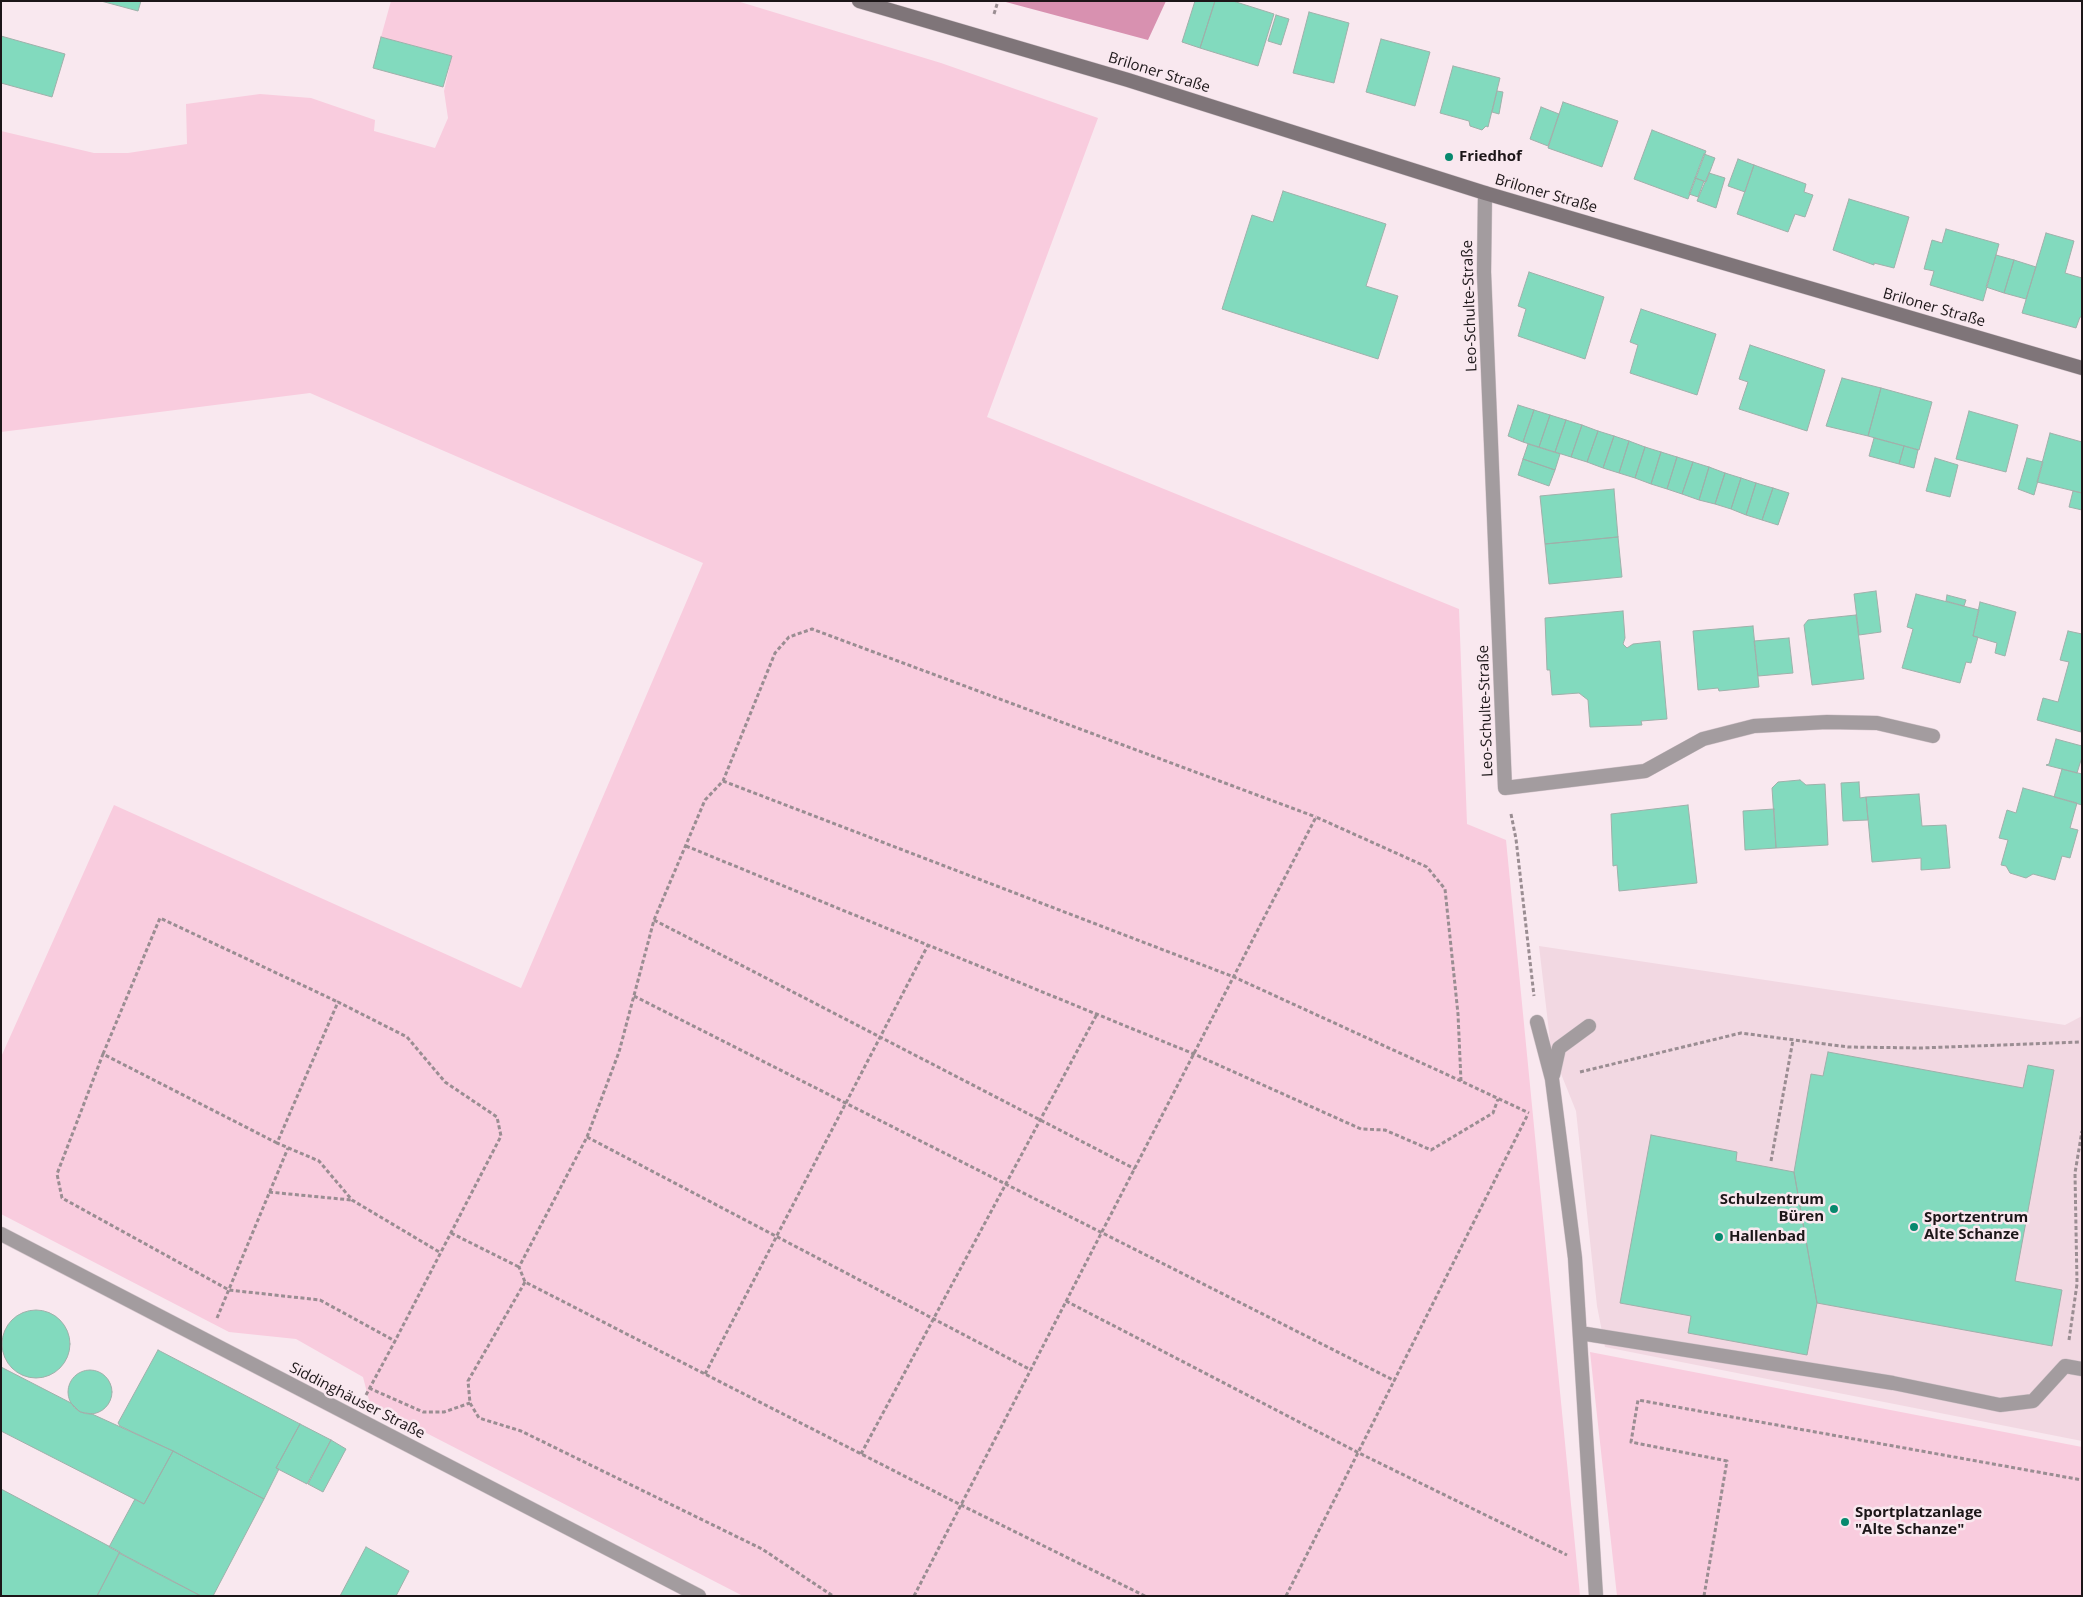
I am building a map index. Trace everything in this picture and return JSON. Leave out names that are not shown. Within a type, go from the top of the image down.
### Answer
[{"type":"main road","name":"Briloner Straße","points":[[859,1],[1128,80],[1485,193],[2082,368]]},
{"type":"street","name":"Leo-Schulte-Straße","points":[[1485,193],[1484,272],[1505,788],[1645,771],[1703,739],[1754,726],[1827,722],[1877,723],[1933,736]]},
{"type":"street","points":[[1537,1022],[1552,1079],[1576,1258],[1592,1557],[1596,1596]]},
{"type":"street","points":[[1552,1079],[1559,1048],[1589,1026]]},
{"type":"street","name":"Siddinghäuser Straße","points":[[1,1234],[699,1596]]},
{"type":"street","points":[[1580,1333],[1893,1384],[2000,1405],[2032,1401],[2065,1366],[2082,1369]]},
{"type":"path","points":[[519,1267],[587,1137],[619,1052],[654,920],[705,800],[723,781],[775,653],[789,636],[812,629],[1316,817],[1427,867],[1446,888],[1458,1014],[1461,1081]]},
{"type":"path","points":[[723,781],[1234,977],[1529,1113],[1557,1120]]},
{"type":"path","points":[[1505,788],[1516,839],[1537,1022]]},
{"type":"path","points":[[914,1596],[1316,817]]},
{"type":"path","points":[[686,846],[1194,1054],[1360,1129],[1385,1130],[1431,1150],[1494,1113],[1498,1098]]},
{"type":"path","points":[[354,1417],[395,1341],[502,1136],[498,1117],[445,1082],[407,1037],[338,1002],[160,918],[103,1054],[57,1174],[62,1198],[229,1290],[320,1300],[395,1341]]},
{"type":"path","points":[[654,920],[1135,1169]]},
{"type":"path","points":[[704,1374],[928,945]]},
{"type":"path","points":[[634,996],[1395,1381]]},
{"type":"path","points":[[276,1143],[338,1002]]},
{"type":"path","points":[[861,1454],[1097,1014]]},
{"type":"path","points":[[1552,1079],[1741,1034],[1848,1047],[1911,1048],[2082,1042]]},
{"type":"path","points":[[1771,1161],[1793,1040]]},
{"type":"path","points":[[103,1054],[276,1143],[319,1161],[352,1200],[440,1253]]},
{"type":"path","points":[[1286,1596],[1529,1113]]},
{"type":"path","points":[[2065,1366],[2077,1284],[2075,1173],[2082,1131]]},
{"type":"path","points":[[587,1137],[1031,1370]]},
{"type":"path","points":[[207,1341],[288,1148]]},
{"type":"path","points":[[269,1192],[352,1200]]},
{"type":"path","points":[[451,1234],[519,1267],[525,1282],[961,1505],[1145,1596]]},
{"type":"path","points":[[525,1282],[468,1381],[470,1403],[479,1418],[521,1431],[762,1549],[833,1596]]},
{"type":"path","points":[[1066,1302],[1359,1453],[1569,1556],[1592,1557]]},
{"type":"path","points":[[369,1388],[423,1412],[444,1412],[470,1403]]},
{"type":"path","points":[[1704,1596],[1727,1461],[1631,1442],[1638,1400],[2082,1480]]},
{"type":"shaded area","points":[[391,1],[737,1],[941,63],[1098,118],[987,417],[1459,609],[1467,824],[1506,840],[1580,1596],[743,1596],[370,1404],[363,1377],[296,1339],[229,1332],[1,1214],[1,1057],[114,805],[521,988],[703,563],[310,393],[1,432],[1,131],[94,153],[128,153],[187,144],[186,104],[260,94],[311,98],[375,120],[374,131],[435,148],[448,118],[444,91],[452,56],[381,37]]},
{"type":"shaded area","points":[[1002,1],[1166,1],[1148,40]]},
{"type":"shaded area","name":"Schulzentrum Büren","points":[[1539,946],[2065,1025],[2082,1016],[2082,1441],[1605,1347],[1597,1306],[1576,1111],[1551,1049]]},
{"type":"shaded area","name":"Sportplatzanlage \"Alte Schanze\"","points":[[1590,1352],[2082,1447],[2082,1596],[1617,1596]]},
{"type":"building","points":[[101,1],[141,1],[138,11]]},
{"type":"building","points":[[1195,1],[1215,1],[1200,48],[1182,42]]},
{"type":"building","points":[[1215,1],[1233,1],[1274,14],[1258,66],[1200,48]]},
{"type":"building","points":[[1309,12],[1349,23],[1334,83],[1293,73]]},
{"type":"building","points":[[1276,15],[1289,19],[1281,45],[1268,41]]},
{"type":"building","points":[[1,36],[65,54],[52,97],[1,83]]},
{"type":"building","points":[[381,37],[452,56],[443,87],[373,68]]},
{"type":"building","points":[[1381,39],[1430,52],[1415,106],[1366,92]]},
{"type":"building","points":[[1453,66],[1500,78],[1488,127],[1486,126],[1482,130],[1470,126],[1469,121],[1440,113]]},
{"type":"building","points":[[1497,91],[1503,92],[1499,114],[1492,112]]},
{"type":"building","points":[[1563,102],[1618,121],[1602,167],[1548,148]]},
{"type":"building","points":[[1541,107],[1559,114],[1548,146],[1530,139]]},
{"type":"building","points":[[1652,130],[1706,151],[1688,199],[1634,179]]},
{"type":"building","points":[[1704,154],[1715,158],[1706,182],[1695,178]]},
{"type":"building","points":[[1738,159],[1754,165],[1745,192],[1728,186]]},
{"type":"building","points":[[1754,165],[1806,184],[1804,192],[1813,195],[1805,217],[1795,214],[1788,232],[1737,214]]},
{"type":"building","points":[[1709,173],[1725,178],[1716,208],[1697,201]]},
{"type":"building","points":[[1695,178],[1704,181],[1698,197],[1689,194]]},
{"type":"building","points":[[1283,191],[1386,224],[1366,286],[1398,296],[1378,359],[1222,309],[1252,215],[1273,222]]},
{"type":"building","points":[[1849,199],[1909,217],[1894,268],[1874,263],[1874,265],[1833,250]]},
{"type":"building","points":[[1946,229],[1999,244],[1983,301],[1930,285],[1934,271],[1924,269],[1932,240],[1942,243]]},
{"type":"building","points":[[2046,233],[2074,241],[2065,273],[2082,278],[2082,317],[2080,317],[2076,328],[2022,313]]},
{"type":"building","points":[[1996,255],[2014,260],[2004,293],[1986,287]]},
{"type":"building","points":[[2014,260],[2036,267],[2026,299],[2004,293]]},
{"type":"building","points":[[1529,272],[1604,297],[1585,359],[1518,336],[1526,309],[1518,306]]},
{"type":"building","points":[[1641,309],[1716,334],[1697,395],[1630,373],[1638,345],[1630,342]]},
{"type":"building","points":[[1750,345],[1825,370],[1807,431],[1739,409],[1748,382],[1739,379]]},
{"type":"building","points":[[1842,378],[1881,388],[1868,436],[1826,426]]},
{"type":"building","points":[[1881,388],[1932,402],[1919,450],[1868,436]]},
{"type":"building","points":[[1518,405],[1534,410],[1523,442],[1508,436]]},
{"type":"building","points":[[1534,410],[1550,415],[1539,447],[1523,442]]},
{"type":"building","points":[[1969,411],[2018,425],[2006,472],[1956,459]]},
{"type":"building","points":[[1550,415],[1566,420],[1555,452],[1539,447]]},
{"type":"building","points":[[1566,420],[1582,425],[1571,457],[1555,452]]},
{"type":"building","points":[[1582,425],[1598,431],[1587,462],[1571,457]]},
{"type":"building","points":[[1598,431],[1614,436],[1603,468],[1587,462]]},
{"type":"building","points":[[2050,433],[2082,442],[2082,493],[2037,482]]},
{"type":"building","points":[[1614,436],[1629,441],[1619,473],[1603,468]]},
{"type":"building","points":[[1874,438],[1904,446],[1899,464],[1869,456]]},
{"type":"building","points":[[1629,441],[1645,447],[1635,478],[1619,473]]},
{"type":"building","points":[[1528,444],[1560,454],[1555,470],[1523,459]]},
{"type":"building","points":[[1904,446],[1918,450],[1914,468],[1899,464]]},
{"type":"building","points":[[1645,447],[1661,452],[1651,484],[1635,478]]},
{"type":"building","points":[[1661,452],[1677,457],[1667,489],[1651,484]]},
{"type":"building","points":[[1677,457],[1693,462],[1682,494],[1667,489]]},
{"type":"building","points":[[1935,458],[1958,465],[1950,497],[1926,491]]},
{"type":"building","points":[[2027,458],[2043,462],[2034,495],[2018,489]]},
{"type":"building","points":[[1523,459],[1555,470],[1549,486],[1518,475]]},
{"type":"building","points":[[1693,462],[1709,467],[1699,500],[1682,494]]},
{"type":"building","points":[[1709,467],[1725,473],[1715,504],[1699,500]]},
{"type":"building","points":[[1725,473],[1741,478],[1731,509],[1715,504]]},
{"type":"building","points":[[1741,478],[1756,483],[1746,515],[1731,509]]},
{"type":"building","points":[[1756,483],[1773,488],[1762,520],[1746,515]]},
{"type":"building","points":[[1773,488],[1789,493],[1778,525],[1762,520]]},
{"type":"building","points":[[1614,489],[1618,537],[1545,544],[1540,496]]},
{"type":"building","points":[[2073,491],[2082,493],[2082,510],[2069,507]]},
{"type":"building","points":[[1618,537],[1622,577],[1549,584],[1545,544]]},
{"type":"building","points":[[1876,591],[1881,632],[1859,635],[1854,594]]},
{"type":"building","points":[[1916,594],[1979,610],[1973,636],[1978,637],[1971,663],[1966,662],[1960,683],[1902,668],[1913,629],[1907,627]]},
{"type":"building","points":[[1947,595],[1966,600],[1964,606],[1946,601]]},
{"type":"building","points":[[1980,602],[2016,612],[2005,656],[1995,653],[1997,643],[1973,636]]},
{"type":"building","points":[[1623,611],[1625,638],[1623,644],[1627,648],[1633,644],[1660,641],[1667,719],[1641,721],[1642,725],[1590,727],[1588,700],[1579,693],[1552,695],[1550,670],[1547,670],[1545,618]]},
{"type":"building","points":[[1856,615],[1864,679],[1812,685],[1804,625],[1808,620]]},
{"type":"building","points":[[1753,626],[1759,687],[1719,691],[1718,688],[1698,690],[1693,631]]},
{"type":"building","points":[[2068,631],[2082,634],[2081,732],[2037,720],[2043,698],[2058,702],[2069,662],[2060,660]]},
{"type":"building","points":[[1789,638],[1793,673],[1758,676],[1754,641]]},
{"type":"building","points":[[2056,739],[2082,746],[2082,757],[2077,773],[2046,765],[2049,764]]},
{"type":"building","points":[[2062,769],[2082,774],[2082,805],[2054,797]]},
{"type":"building","points":[[1800,780],[1806,785],[1825,784],[1828,845],[1776,848],[1772,788],[1778,782]]},
{"type":"building","points":[[1859,782],[1860,798],[1866,797],[1868,820],[1843,821],[1841,783]]},
{"type":"building","points":[[2023,788],[2077,803],[2070,828],[2078,830],[2070,858],[2062,856],[2055,880],[2033,874],[2026,878],[2010,873],[2006,866],[2001,865],[2008,840],[1999,838],[2007,810],[2016,813]]},
{"type":"building","points":[[1919,794],[1922,826],[1946,825],[1950,868],[1921,870],[1921,858],[1872,862],[1866,797]]},
{"type":"building","points":[[1688,805],[1697,883],[1619,891],[1617,865],[1613,866],[1611,814]]},
{"type":"building","points":[[1774,809],[1776,848],[1745,850],[1743,811]]},
{"type":"building","name":"Sportzentrum Alte Schanze","points":[[1828,1052],[2023,1088],[2028,1065],[2054,1070],[2015,1281],[2062,1290],[2052,1346],[1817,1303],[1794,1172],[1811,1074],[1823,1076]]},
{"type":"building","name":"Hallenbad","points":[[1651,1135],[1737,1152],[1736,1161],[1794,1172],[1817,1303],[1807,1355],[1688,1333],[1691,1316],[1620,1303]]},
{"type":"building","points":[[43,1310],[55,1316],[64,1325],[70,1337],[68,1357],[60,1368],[43,1378],[29,1378],[12,1368],[4,1357],[2,1337],[12,1320],[23,1312]]},
{"type":"building","points":[[158,1350],[300,1424],[276,1468],[279,1469],[264,1499],[173,1451],[120,1426],[118,1423]]},
{"type":"building","points":[[1,1367],[71,1403],[80,1412],[92,1414],[173,1451],[144,1504],[1,1431]]},
{"type":"building","points":[[90,1370],[102,1374],[108,1380],[112,1392],[108,1404],[102,1410],[90,1414],[78,1410],[72,1404],[68,1392],[72,1380],[78,1374]]},
{"type":"building","points":[[300,1424],[331,1440],[307,1484],[276,1468]]},
{"type":"building","points":[[331,1440],[346,1449],[323,1492],[308,1484]]},
{"type":"building","points":[[173,1451],[264,1499],[213,1596],[201,1596],[109,1547],[135,1499],[144,1504]]},
{"type":"building","points":[[1,1489],[120,1552],[97,1596],[1,1596]]},
{"type":"building","points":[[366,1547],[409,1571],[396,1596],[340,1596]]},
{"type":"building","points":[[119,1553],[164,1577],[201,1596],[97,1596]]},
{"type":"place","name":"Friedhof","points":[[1449,157]]},
{"type":"place","name":"Schulzentrum Büren","points":[[1834,1209]]},
{"type":"place","name":"Sportzentrum Alte Schanze","points":[[1914,1227]]},
{"type":"place","name":"Hallenbad","points":[[1719,1237]]},
{"type":"place","name":"Sportplatzanlage \"Alte Schanze\"","points":[[1845,1522]]}]
